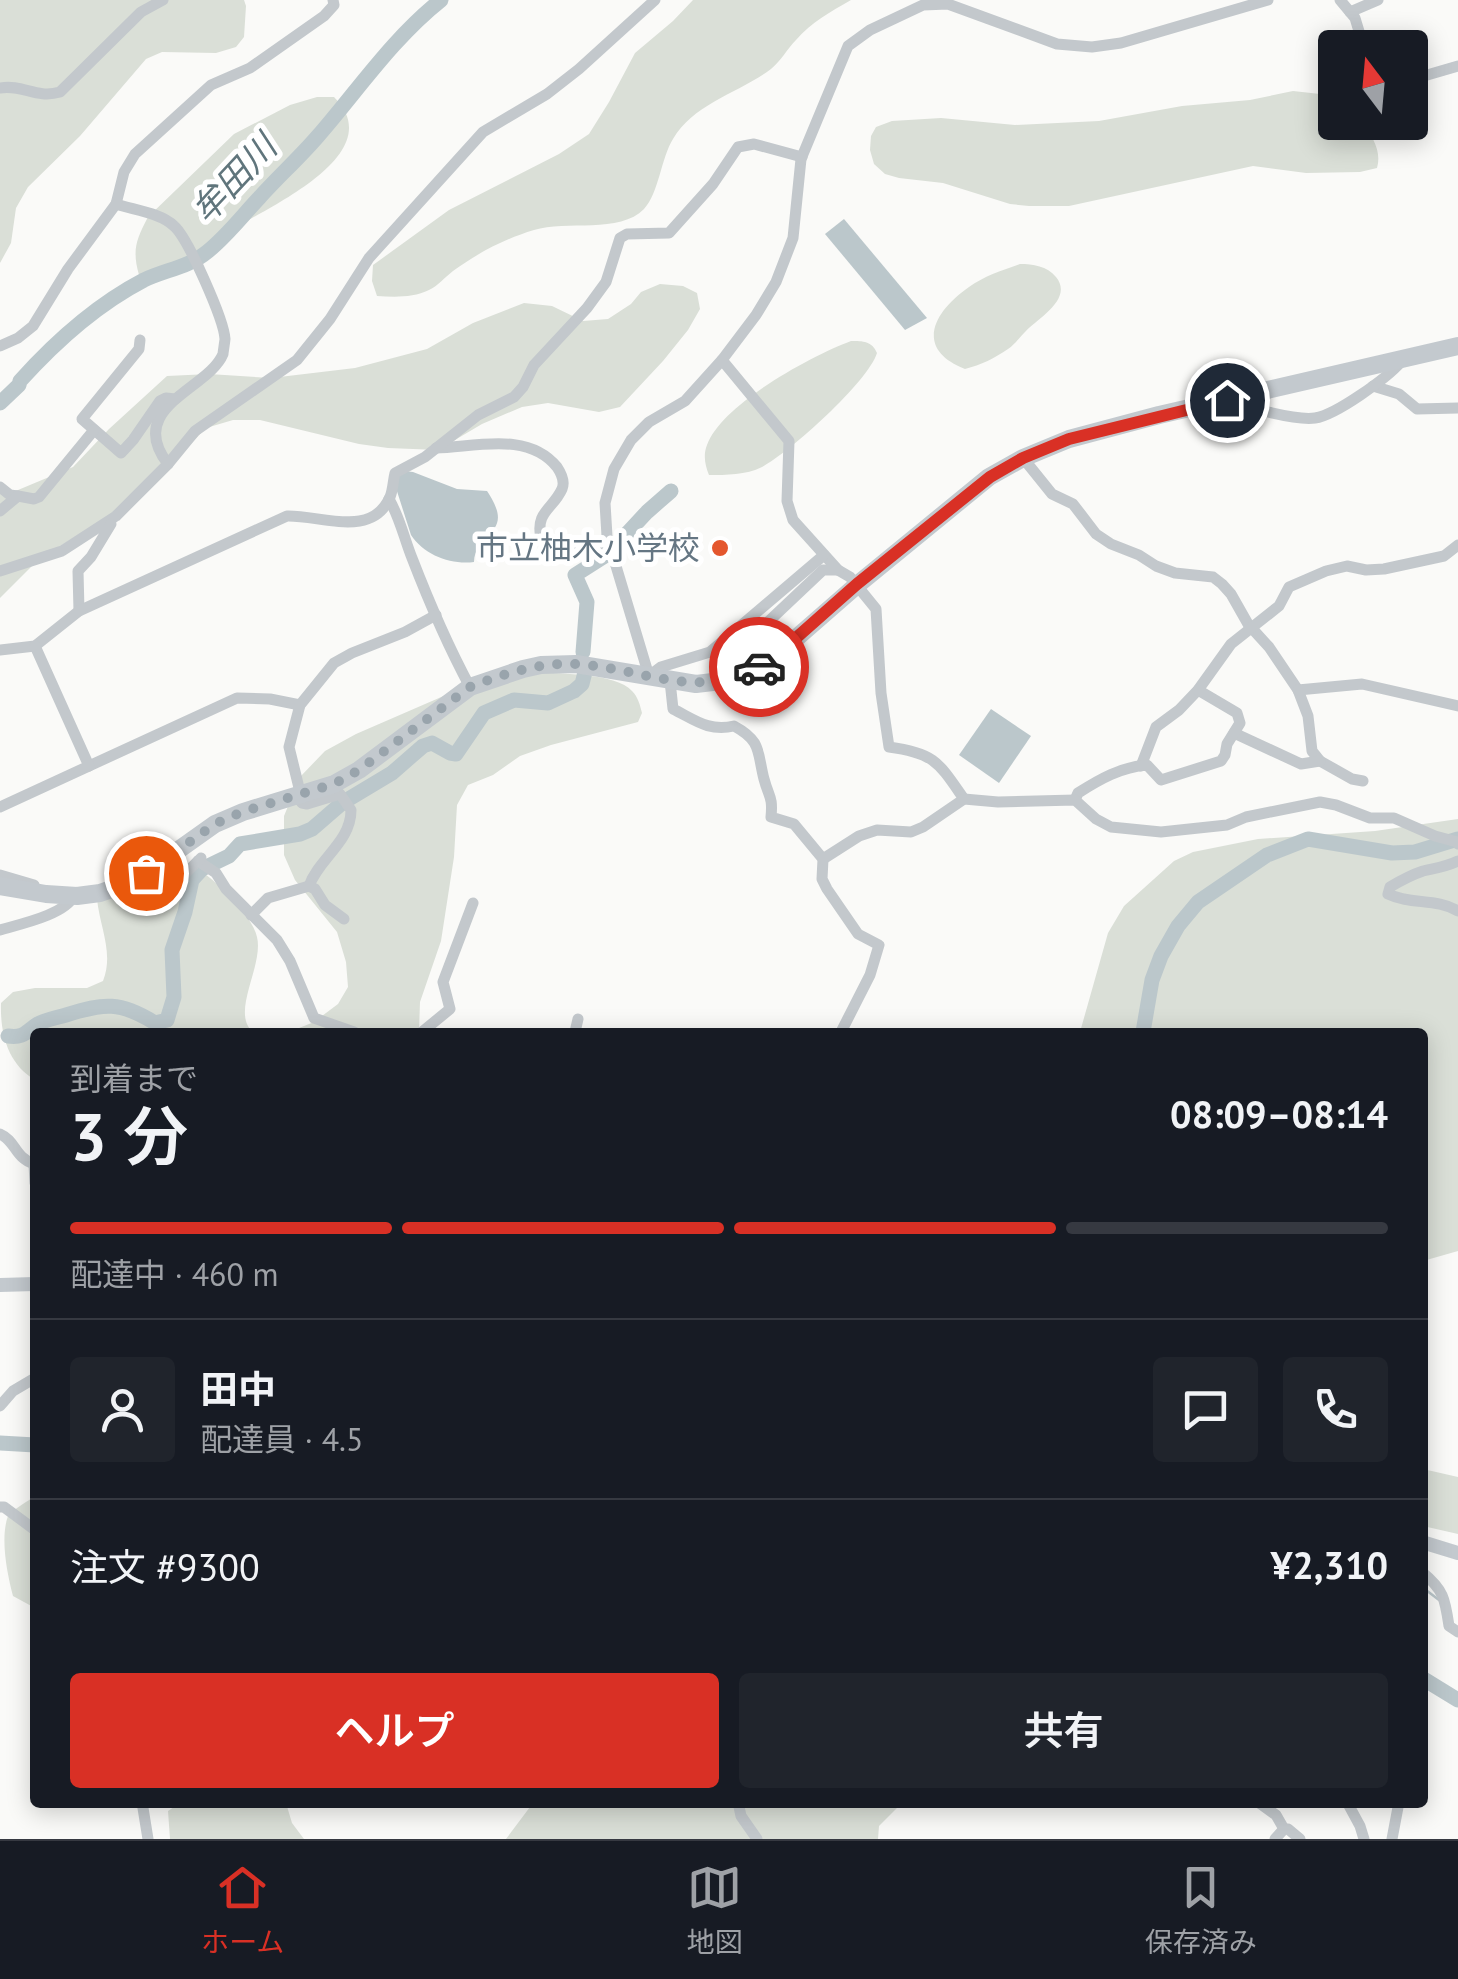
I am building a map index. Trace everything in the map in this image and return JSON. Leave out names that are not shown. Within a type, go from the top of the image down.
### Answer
[{"type":"highway","points":[[0,886],[74,896],[100,893],[137,878],[215,824],[334,784],[359,770],[470,687],[541,665],[576,664],[696,684],[745,674],[770,661],[857,584],[990,477],[1023,458],[1069,439],[1458,346]]},
{"type":"main road","points":[[0,1285],[30,1284]]},
{"type":"main road","points":[[1428,1544],[1458,1554]]},
{"type":"street","points":[[0,88],[46,96],[60,92],[141,12],[164,0]]},
{"type":"street","points":[[0,346],[32,326],[116,204],[124,172],[135,154],[211,85],[250,68],[324,16],[334,5],[333,0]]},
{"type":"street","points":[[0,571],[62,551],[116,516],[168,464],[194,431],[298,360],[369,258],[483,132],[579,70],[656,0]]},
{"type":"street","points":[[838,570],[822,570],[734,648],[661,667],[649,676],[610,544],[605,504],[614,469],[631,440],[649,422],[685,402],[722,360],[776,282],[793,238],[802,157],[848,46],[870,30],[922,5],[948,4],[1058,44],[1092,48],[1268,0]]},
{"type":"street","points":[[1340,0],[1355,18],[1359,30]]},
{"type":"street","points":[[1350,12],[1378,0]]},
{"type":"street","points":[[1428,75],[1458,66]]},
{"type":"street","points":[[0,650],[35,646],[78,611],[286,516],[351,523],[370,520],[389,500],[395,473],[426,457],[478,415],[514,397],[523,387],[534,365],[588,308],[606,282],[620,238],[627,234],[669,233],[738,147],[754,144],[802,157]]},
{"type":"street","points":[[116,204],[167,220],[178,228],[190,248],[225,339],[223,354],[215,366],[175,398],[158,424],[157,440],[168,464]]},
{"type":"street","points":[[140,340],[139,349],[82,419],[121,453],[160,401],[175,398]]},
{"type":"street","points":[[1227,400],[1248,408],[1314,418],[1373,386],[1403,358]]},
{"type":"street","points":[[722,360],[789,442],[787,500],[793,520],[838,570],[857,584],[876,609],[889,746],[908,749],[940,764],[964,798]]},
{"type":"street","points":[[1373,386],[1399,394],[1417,410],[1458,408]]},
{"type":"street","points":[[0,487],[10,495],[38,497],[94,430]]},
{"type":"street","points":[[436,448],[500,442],[531,450],[558,469],[563,481],[540,519],[541,538],[548,545],[573,552],[596,552],[610,544]]},
{"type":"street","points":[[1023,458],[1052,494],[1073,504],[1096,534],[1111,544],[1175,573],[1213,577],[1232,594],[1244,618],[1298,690],[1308,716],[1312,751],[1320,761],[1363,782]]},
{"type":"street","points":[[0,511],[18,496]]},
{"type":"street","points":[[389,500],[470,687]]},
{"type":"street","points":[[78,611],[78,571],[116,516]]},
{"type":"street","points":[[1140,766],[1156,727],[1198,690],[1231,644],[1280,606],[1289,588],[1347,566],[1384,569],[1444,556],[1458,546]]},
{"type":"street","points":[[710,652],[824,555]]},
{"type":"street","points":[[308,886],[313,874],[348,832],[352,810],[340,794],[302,803],[289,747],[300,704],[334,663],[406,632],[436,614]]},
{"type":"street","points":[[35,646],[89,766]]},
{"type":"street","points":[[670,681],[673,709],[710,728],[734,726],[746,732],[758,746],[766,787],[773,797],[771,818],[794,824],[823,859],[822,879],[858,934],[879,945],[870,975],[844,1028]]},
{"type":"street","points":[[1298,690],[1362,684],[1458,706]]},
{"type":"street","points":[[1076,800],[1078,793],[1101,778],[1130,766],[1148,765],[1162,780],[1221,761],[1240,723],[1236,713],[1198,690]]},
{"type":"street","points":[[0,807],[237,698],[300,704]]},
{"type":"street","points":[[1234,733],[1302,764],[1320,761]]},
{"type":"street","points":[[823,859],[859,836],[877,830],[910,832],[923,828],[964,798],[998,802],[1076,800],[1110,827],[1162,832],[1226,825],[1246,817],[1320,802],[1370,818],[1394,818],[1458,844]]},
{"type":"street","points":[[137,878],[146,890],[164,892],[199,860],[216,873],[226,889],[277,940],[314,1018],[343,1028]]},
{"type":"street","points":[[1458,861],[1402,880],[1390,887],[1388,894],[1414,902],[1445,904],[1458,911]]},
{"type":"street","points":[[0,875],[35,885],[46,894]]},
{"type":"street","points":[[251,915],[268,898],[308,886],[344,919]]},
{"type":"street","points":[[0,930],[70,904],[74,896]]},
{"type":"street","points":[[427,1028],[450,1009],[443,982],[474,903]]},
{"type":"street","points":[[576,1028],[578,1019]]},
{"type":"street","points":[[0,1134],[9,1138],[22,1158],[30,1162]]},
{"type":"street","points":[[0,1406],[30,1381]]},
{"type":"street","points":[[0,1507],[30,1526]]},
{"type":"street","points":[[1428,1577],[1440,1586],[1449,1626],[1458,1632]]},
{"type":"street","points":[[143,1808],[148,1839]]},
{"type":"street","points":[[739,1808],[757,1839]]},
{"type":"street","points":[[1268,1808],[1276,1815],[1280,1834],[1300,1839]]},
{"type":"street","points":[[1351,1808],[1364,1839]]},
{"type":"street","points":[[1392,1839],[1398,1808]]},
{"type":"shaded area","points":[[0,0],[244,0],[246,6],[244,37],[236,47],[216,53],[162,52],[146,59],[80,136],[28,187],[16,208],[11,243],[0,263]]},
{"type":"shaded area","points":[[693,0],[851,0],[808,28],[771,69],[705,107],[682,127],[669,147],[649,202],[634,217],[607,224],[534,230],[482,252],[423,293],[377,296],[372,281],[373,265],[449,210],[559,154],[589,134],[635,53]]},
{"type":"shaded area","points":[[1293,91],[1318,94],[1318,140],[1374,140],[1377,168],[1306,173],[1253,166],[1069,206],[1029,206],[943,183],[885,174],[874,164],[870,150],[876,127],[892,121],[941,118],[1015,125],[1099,121],[1182,106],[1250,100]]},
{"type":"shaded area","points":[[317,97],[334,97],[348,118],[347,138],[337,157],[319,175],[233,229],[185,268],[153,276],[139,275],[136,245],[148,217],[234,134],[290,105]]},
{"type":"shaded area","points":[[844,219],[927,318],[905,330],[825,234]]},
{"type":"shaded area","points":[[1020,264],[1040,266],[1056,277],[1060,293],[1052,308],[1013,345],[993,358],[965,369],[949,361],[934,341],[938,319],[946,308],[975,283]]},
{"type":"shaded area","points":[[660,284],[683,286],[697,293],[700,309],[663,361],[620,407],[599,412],[548,403],[522,407],[482,424],[438,450],[359,444],[260,420],[233,420],[206,428],[142,495],[38,560],[0,598],[0,494],[73,467],[167,376],[271,378],[355,368],[427,349],[473,323],[524,303],[552,306],[583,321],[608,319],[641,292]]},
{"type":"shaded area","points":[[851,341],[870,344],[877,353],[859,381],[827,415],[762,467],[743,473],[709,475],[707,445],[730,414],[770,383]]},
{"type":"shaded area","points":[[405,471],[457,489],[487,491],[495,506],[497,524],[476,551],[474,562],[439,557],[411,535],[395,485],[396,477]]},
{"type":"shaded area","points":[[537,672],[614,681],[634,693],[642,713],[638,722],[520,756],[493,775],[468,785],[457,805],[454,857],[441,941],[420,1002],[419,1028],[299,1028],[338,1004],[348,987],[337,932],[295,880],[284,855],[284,816],[300,777],[325,751],[356,734],[485,678]]},
{"type":"shaded area","points":[[991,709],[1031,736],[999,783],[959,755]]},
{"type":"shaded area","points":[[1458,819],[1458,1251],[1428,1260],[1428,1028],[1081,1028],[1108,933],[1124,906],[1174,861],[1193,852],[1258,839],[1375,831]]},
{"type":"shaded area","points":[[173,863],[208,876],[239,907],[257,937],[245,1013],[250,1028],[30,1028],[30,1076],[26,1073],[8,1047],[1,1003],[13,992],[87,988],[103,981],[107,950],[97,899]]},
{"type":"shaded area","points":[[1428,1470],[1458,1477],[1458,1534],[1428,1527]]},
{"type":"shaded area","points":[[30,1500],[30,1605],[13,1596],[4,1545],[8,1516]]},
{"type":"shaded area","points":[[288,1808],[292,1823],[304,1839],[170,1839],[168,1811]]},
{"type":"shaded area","points":[[529,1808],[897,1808],[879,1826],[878,1839],[506,1839]]},
{"type":"waterway","name":"牟田川","points":[[0,403],[93,312],[144,280],[193,261],[214,246],[311,144],[392,48],[441,0]]},
{"type":"waterway","points":[[583,652],[587,602],[575,575],[608,554],[671,491]]},
{"type":"waterway","points":[[32,1028],[102,1006],[132,1011],[155,1023],[167,1020],[174,997],[172,950],[192,880],[202,869],[229,856],[240,844],[312,829],[342,803],[392,773],[423,746],[432,743],[456,754],[484,713],[514,700],[548,703],[574,691],[582,684],[585,672]]},
{"type":"waterway","points":[[1144,1028],[1152,980],[1178,926],[1198,902],[1267,855],[1308,839],[1392,853],[1415,852],[1458,839]]},
{"type":"waterway","points":[[8,1036],[21,1036],[30,1029]]},
{"type":"waterway","points":[[0,1443],[30,1445]]},
{"type":"waterway","points":[[1428,1592],[1439,1600]]},
{"type":"waterway","points":[[1428,1682],[1458,1700]]},
{"type":"way so far","points":[[146,873],[215,824],[334,784],[359,770],[470,687],[491,679],[541,665],[576,664],[696,684],[721,681],[759,667]]},
{"type":"place","name":"市立柚木小学校","points":[[720,548]]},
{"type":"route","points":[[759,667],[990,477],[1023,458],[1069,439],[1227,400]]}]
